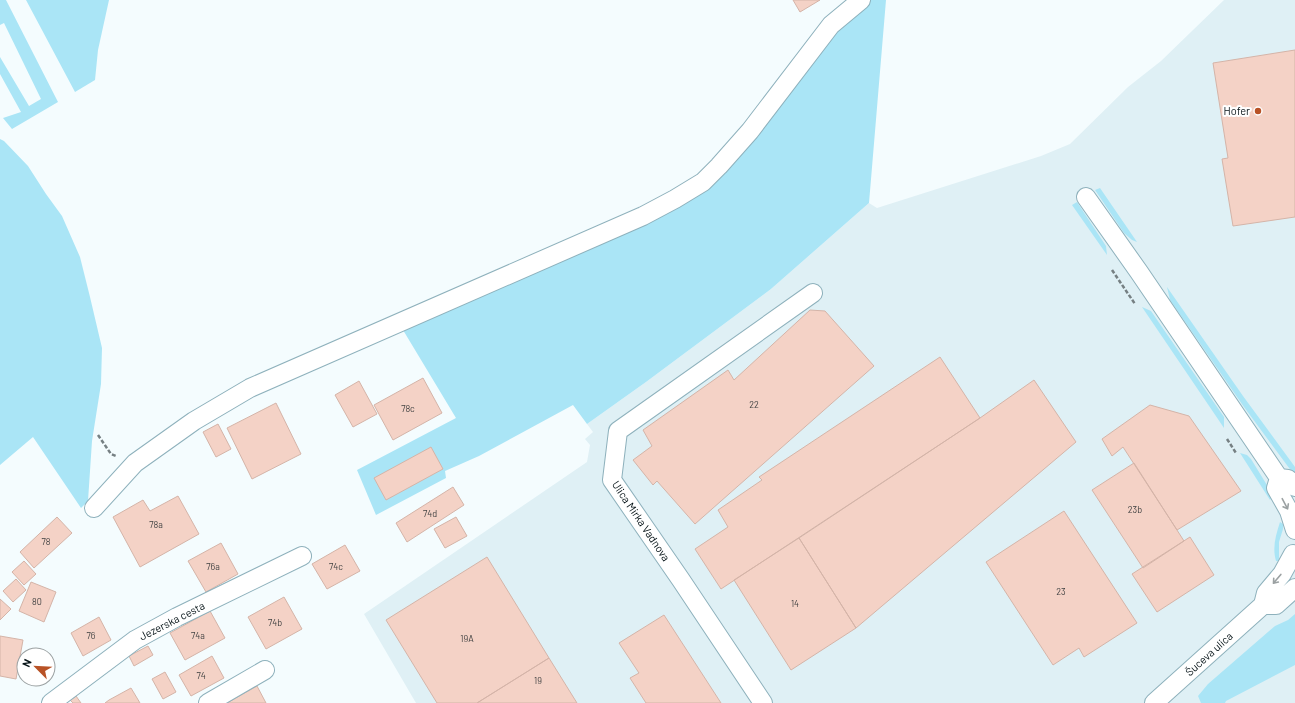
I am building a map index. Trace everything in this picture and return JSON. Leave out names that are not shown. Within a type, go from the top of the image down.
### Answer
[{"type":"street","points":[[94,508],[135,463],[194,421],[250,388],[642,216],[675,199],[703,182],[750,131],[831,25],[861,0]]},
{"type":"street","points":[[1086,197],[1279,478],[1288,479],[1295,487]]},
{"type":"street","name":"Ulica Mirka Vadnova","points":[[763,703],[612,480],[617,438],[618,432],[813,293]]},
{"type":"street","points":[[1279,478],[1276,488],[1288,511],[1295,530]]},
{"type":"street","points":[[1294,557],[1292,550],[1293,539],[1295,536]]},
{"type":"street","name":"Jezerska cesta","points":[[51,703],[134,640],[302,556]]},
{"type":"street","name":"Šuceva ulica","points":[[1154,703],[1263,605],[1266,593],[1294,557]]},
{"type":"street","name":"Šuceva ulica","points":[[1263,605],[1276,605],[1295,588]]},
{"type":"street","points":[[208,703],[266,670]]},
{"type":"path","points":[[1111,269],[1135,304]]},
{"type":"path","points":[[1224,433],[1236,453]]},
{"type":"path","points":[[98,435],[111,454],[135,463]]},
{"type":"shaded area","points":[[0,0],[6,0],[58,102],[12,129],[3,118],[21,112],[0,74],[0,57],[29,106],[41,99],[4,23],[0,25]]},
{"type":"shaded area","points":[[26,0],[109,0],[98,50],[95,80],[75,92]]},
{"type":"shaded area","points":[[871,0],[886,0],[869,203],[771,289],[587,424],[573,405],[479,456],[445,471],[446,478],[376,515],[357,470],[456,418],[403,330],[678,203],[847,21]]},
{"type":"shaded area","points":[[1224,0],[1295,0],[1295,703],[416,703],[364,614],[587,462],[590,445],[585,439],[593,432],[587,424],[771,289],[869,203],[877,208],[1041,156],[1070,144],[1128,87],[1161,61]]},
{"type":"shaded area","points":[[0,139],[4,141],[28,166],[62,216],[80,257],[102,348],[101,384],[92,441],[88,501],[81,508],[33,437],[0,465]]},
{"type":"shaded area","points":[[1100,188],[1137,242],[1132,240],[1124,233],[1095,190]]},
{"type":"shaded area","points":[[1077,202],[1106,246],[1107,255],[1072,205]]},
{"type":"shaded area","points":[[1167,287],[1243,396],[1295,467],[1295,476],[1244,407],[1170,300]]},
{"type":"shaded area","points":[[1142,307],[1151,311],[1224,417],[1224,428]]},
{"type":"shaded area","points":[[1240,453],[1247,455],[1251,459],[1273,495],[1270,500]]},
{"type":"shaded area","points":[[1280,522],[1283,524],[1283,529],[1279,542],[1279,559],[1276,561],[1274,546]]},
{"type":"shaded area","points":[[1295,614],[1295,665],[1226,701],[1225,703],[1201,703],[1198,696],[1208,684],[1275,626],[1288,620]]},
{"type":"building","points":[[793,0],[820,0],[800,12]]},
{"type":"building","name":"Hofer","points":[[1295,50],[1295,217],[1233,226],[1222,159],[1228,158],[1213,63]]},
{"type":"building","points":[[810,310],[825,311],[874,366],[695,524],[657,481],[653,485],[633,460],[652,446],[643,430],[728,370],[734,380]]},
{"type":"building","points":[[940,357],[980,418],[721,589],[695,549],[728,527],[718,510],[762,480],[759,477]]},
{"type":"building","points":[[423,378],[442,413],[393,440],[374,405]]},
{"type":"building","points":[[1034,380],[1076,442],[856,628],[799,538],[980,418]]},
{"type":"building","points":[[359,381],[377,414],[353,427],[335,395]]},
{"type":"building","points":[[276,403],[301,454],[252,479],[227,428]]},
{"type":"building","points":[[1150,405],[1189,416],[1241,491],[1177,530],[1123,447],[1112,456],[1102,439]]},
{"type":"building","points":[[218,424],[231,449],[216,457],[203,432]]},
{"type":"building","points":[[431,447],[443,469],[386,500],[374,478]]},
{"type":"building","points":[[1134,463],[1184,541],[1143,568],[1092,490]]},
{"type":"building","points":[[453,487],[464,505],[407,542],[396,523]]},
{"type":"building","points":[[178,496],[199,534],[140,567],[113,517],[143,500],[150,511]]},
{"type":"building","points":[[1064,511],[1137,623],[1084,657],[1079,648],[1053,665],[986,562]]},
{"type":"building","points":[[57,517],[72,533],[34,568],[20,552]]},
{"type":"building","points":[[456,517],[467,536],[445,548],[434,529]]},
{"type":"building","points":[[1190,537],[1214,575],[1157,612],[1132,574]]},
{"type":"building","points":[[799,538],[856,628],[791,670],[734,580]]},
{"type":"building","points":[[221,543],[238,574],[206,592],[188,561]]},
{"type":"building","points":[[345,545],[360,571],[327,589],[312,564]]},
{"type":"building","points":[[487,557],[549,658],[477,703],[437,703],[386,620]]},
{"type":"building","points":[[24,561],[36,574],[24,585],[12,572]]},
{"type":"building","points":[[16,579],[26,590],[13,602],[3,591]]},
{"type":"building","points":[[31,582],[56,592],[44,622],[19,611]]},
{"type":"building","points":[[284,597],[302,629],[266,649],[248,617]]},
{"type":"building","points":[[0,599],[11,609],[0,620]]},
{"type":"building","points":[[210,611],[225,638],[185,660],[170,633]]},
{"type":"building","points":[[664,615],[721,703],[646,703],[630,678],[639,673],[619,643]]},
{"type":"building","points":[[99,617],[111,640],[83,656],[71,633]]},
{"type":"building","points":[[0,636],[23,640],[22,647],[16,647],[16,679],[0,676]]},
{"type":"building","points":[[148,646],[153,655],[134,666],[129,656]]},
{"type":"building","points":[[212,656],[224,678],[191,696],[179,675]]},
{"type":"building","points":[[549,658],[577,703],[477,703]]},
{"type":"building","points":[[165,672],[176,692],[163,699],[152,679]]},
{"type":"building","points":[[257,686],[266,703],[227,703]]},
{"type":"building","points":[[131,688],[140,703],[105,703],[109,700]]},
{"type":"building","points":[[76,696],[81,703],[73,703],[70,700]]},
{"type":"place","name":"Hofer","points":[[1258,111]]}]
